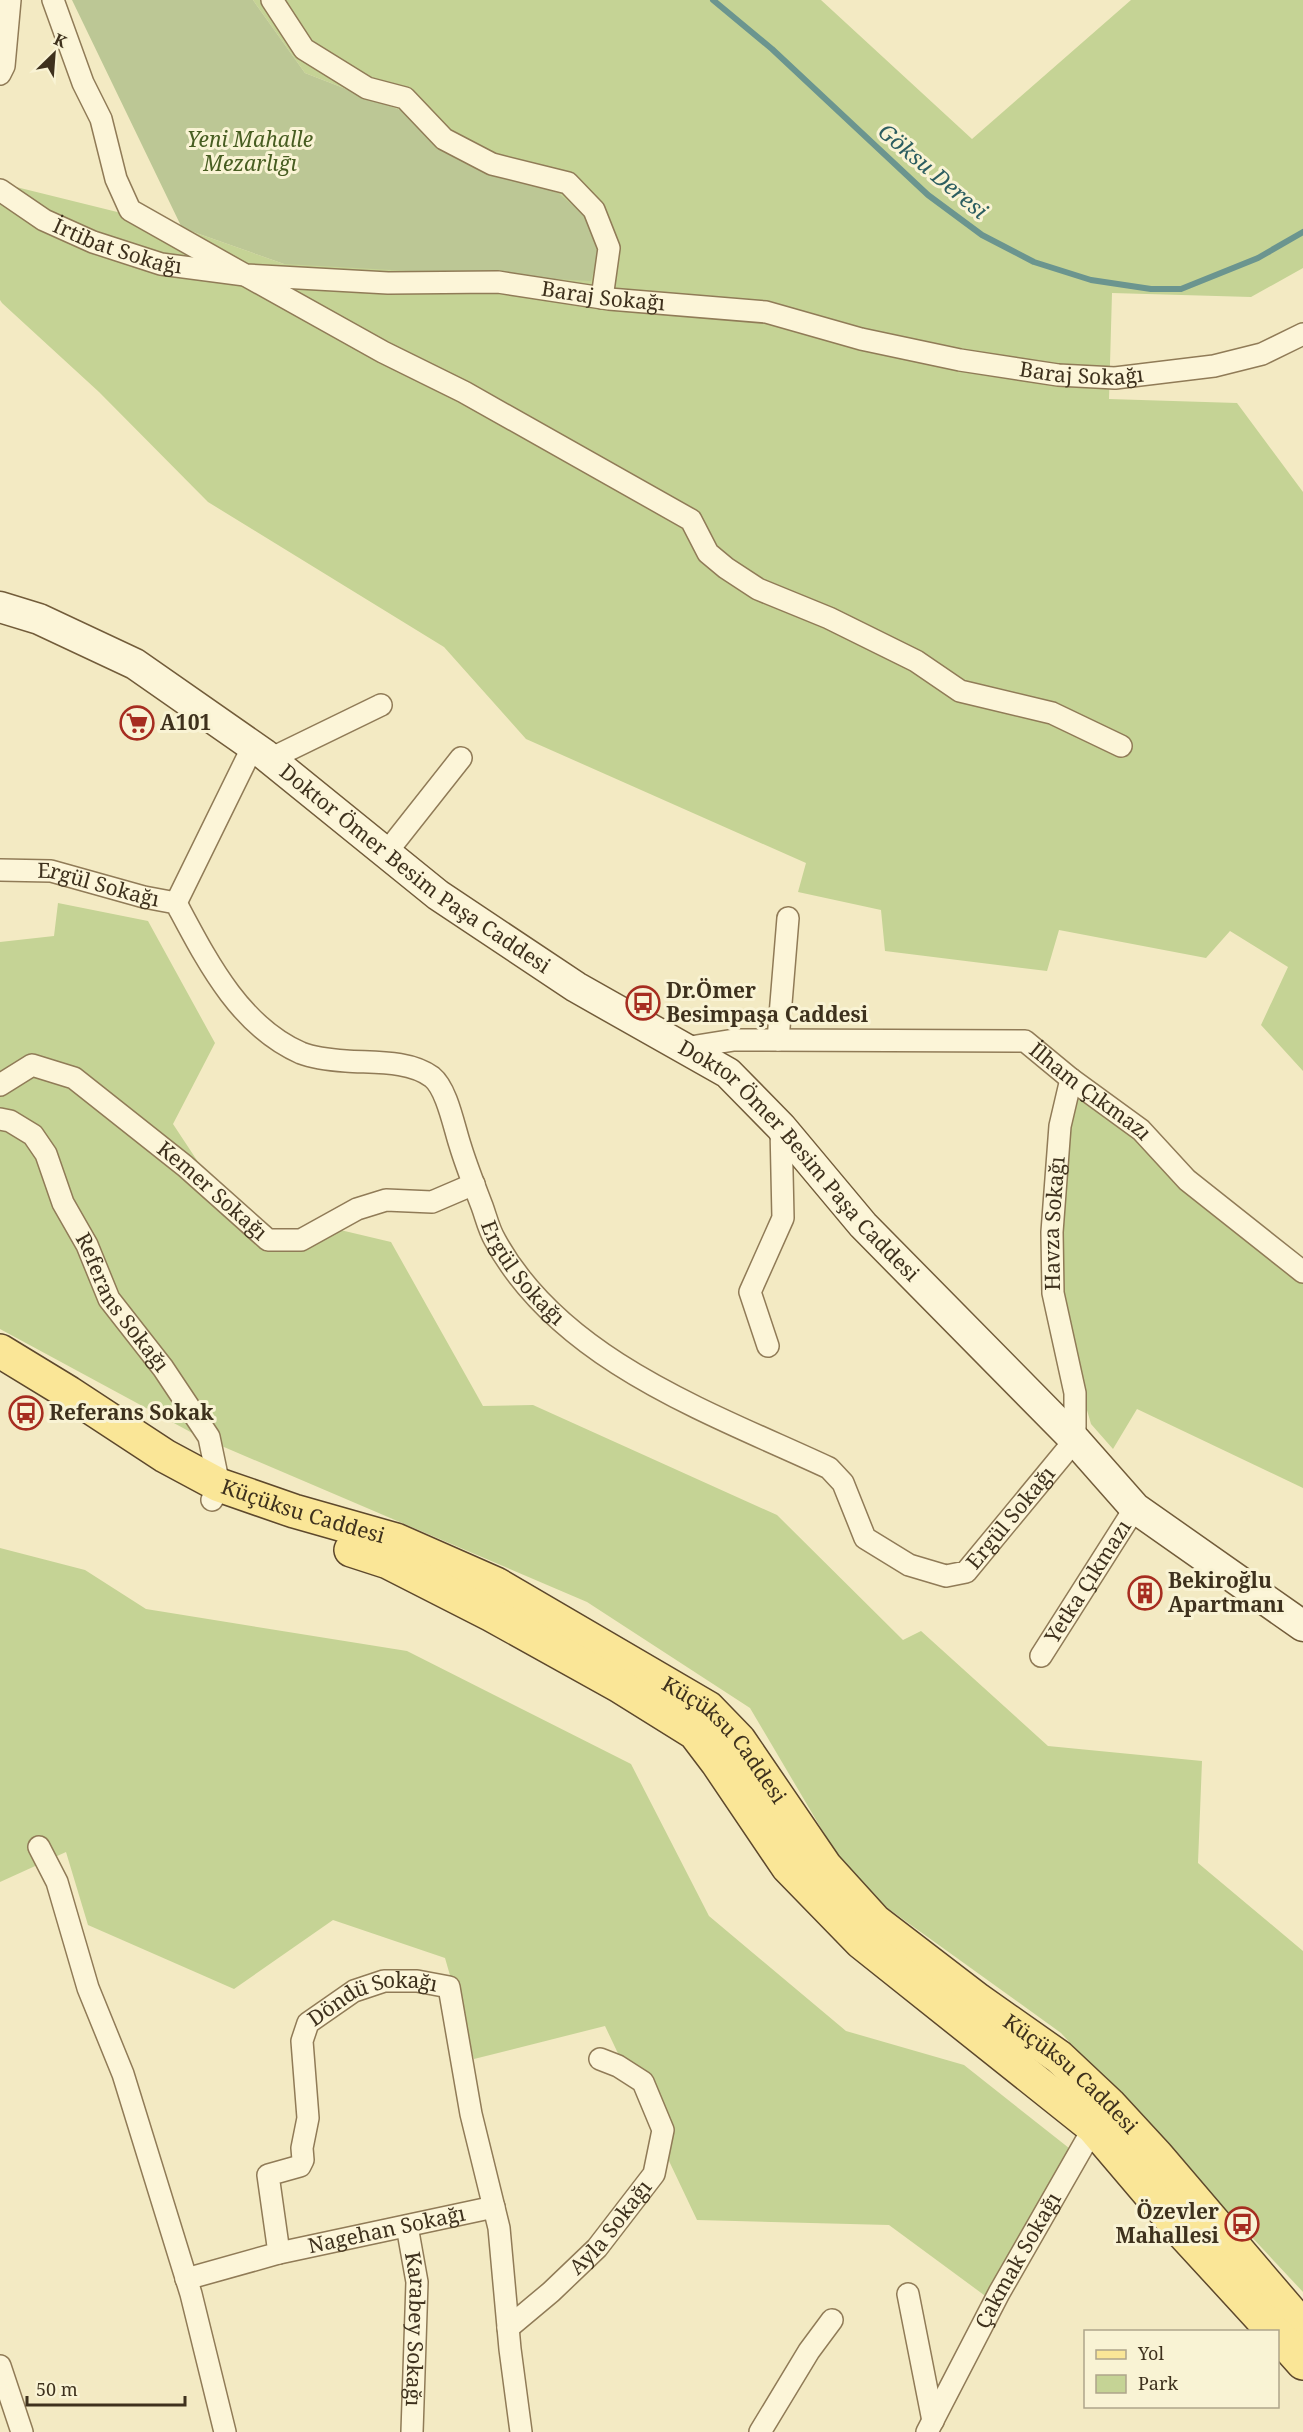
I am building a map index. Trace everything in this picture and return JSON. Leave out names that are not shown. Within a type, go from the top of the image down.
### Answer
[{"type":"main road","name":"Küçüksu Caddesi","points":[[0,1351],[69,1393],[215,1492],[290,1531],[388,1562],[492,1615],[618,1685],[695,1733],[788,1867],[861,1942],[1157,2156],[1303,2327]]},
{"type":"main road","name":"Küçüksu Caddesi","points":[[0,1374],[150,1470],[215,1492]]},
{"type":"main road","name":"Küçüksu Caddesi","points":[[1101,2116],[1184,2234],[1273,2330]]},
{"type":"main road","points":[[1279,2336],[1303,2363]]},
{"type":"street","points":[[0,74],[4,66],[10,0]]},
{"type":"street","name":"Baraj Sokağı","points":[[53,0],[82,84],[101,120],[116,179],[130,210],[245,275],[388,283],[498,282],[603,298],[766,312],[861,339],[960,360],[1058,375],[1115,378],[1214,366],[1262,354],[1303,334]]},
{"type":"street","points":[[272,0],[304,49],[367,88],[405,98],[444,140],[492,164],[568,183],[594,210],[609,248],[603,298]]},
{"type":"street","name":"İrtibat Sokağı","points":[[0,190],[44,220],[93,242],[161,264],[245,275]]},
{"type":"street","points":[[245,275],[383,352],[464,392],[690,520],[708,553],[758,589],[829,618],[916,661],[960,691],[1052,713],[1121,746]]},
{"type":"street","name":"Doktor Ömer Besim Paşa Caddesi","points":[[0,607],[39,619],[135,664],[261,753],[438,895],[576,987],[728,1073],[781,1127],[863,1225],[1075,1440],[1136,1508],[1303,1626]]},
{"type":"street","points":[[176,903],[261,753],[381,705]]},
{"type":"street","points":[[386,853],[461,758]]},
{"type":"street","name":"Ergül Sokağı","points":[[0,870],[51,871],[144,897],[176,903],[213,971],[261,1029],[302,1053],[332,1060],[408,1066],[432,1078],[444,1094],[494,1238],[515,1272],[564,1323],[624,1368],[695,1408],[829,1468],[843,1483],[865,1538],[909,1565],[946,1576],[966,1572],[1075,1440]]},
{"type":"street","points":[[778,1040],[788,918]]},
{"type":"street","name":"İlham Çıkmazı","points":[[684,1048],[734,1040],[1025,1041],[1071,1079],[1141,1130],[1186,1180],[1303,1272]]},
{"type":"street","name":"Kemer Sokağı","points":[[0,1085],[32,1065],[74,1077],[185,1166],[268,1240],[301,1240],[357,1209],[386,1200],[432,1202],[474,1184]]},
{"type":"street","name":"Havza Sokağı","points":[[1071,1079],[1060,1126],[1052,1232],[1053,1293],[1075,1393],[1075,1440]]},
{"type":"street","name":"Referans Sokağı","points":[[0,1119],[10,1121],[33,1135],[46,1154],[63,1203],[87,1245],[109,1299],[163,1368],[209,1437],[215,1492]]},
{"type":"street","points":[[768,1346],[750,1292],[783,1218],[781,1127]]},
{"type":"street","name":"Yetka Çıkmazı","points":[[1041,1656],[1136,1508]]},
{"type":"street","points":[[39,1847],[57,1882],[88,1988],[123,2074],[186,2279],[225,2432]]},
{"type":"street","name":"Döndü Sokağı","points":[[279,2253],[268,2175],[300,2166],[303,2160],[302,2148],[308,2118],[302,2041],[308,2022],[354,1991],[384,1981],[417,1981],[449,1988],[471,2114],[499,2228],[521,2432]]},
{"type":"street","name":"Ayla Sokağı","points":[[508,2328],[551,2292],[597,2248],[654,2174],[663,2130],[642,2082],[618,2066],[600,2059]]},
{"type":"street","name":"Çakmak Sokağı","points":[[930,2426],[999,2293],[1101,2116]]},
{"type":"street","name":"Nagehan Sokağı","points":[[279,2253],[494,2207]]},
{"type":"street","name":"Karabey Sokağı","points":[[407,2226],[417,2282],[412,2432]]},
{"type":"street","points":[[186,2279],[279,2253]]},
{"type":"street","name":"Çakmak Sokağı","points":[[908,2294],[930,2426]]},
{"type":"street","points":[[760,2432],[809,2351],[832,2320]]},
{"type":"street","points":[[0,2366],[22,2432]]},
{"type":"green space","name":"Yeni Mahalle Mezarlıḡı","points":[[72,0],[253,0],[305,73],[403,111],[456,158],[558,193],[588,218],[600,252],[591,281],[284,264],[182,228]]},
{"type":"green space","points":[[253,0],[821,0],[972,139],[1131,0],[1303,0],[1303,268],[1251,297],[1112,293],[1109,399],[1237,403],[1303,492],[1303,1071],[1261,1025],[1288,967],[1230,931],[1206,958],[1059,930],[1047,971],[885,951],[881,910],[798,892],[806,863],[526,739],[444,647],[208,502],[99,392],[2,303],[0,300],[0,183],[182,228],[284,264],[558,193],[456,158],[403,111],[305,73]]},
{"type":"green space","points":[[58,903],[148,921],[215,1043],[173,1124],[204,1171],[270,1234],[315,1224],[391,1242],[483,1406],[533,1405],[777,1515],[903,1640],[921,1631],[1048,1746],[1202,1761],[1198,1863],[1303,1951],[1303,2292],[1061,2033],[854,1884],[750,1708],[587,1602],[196,1435],[0,1329],[0,942],[54,936]]},
{"type":"green space","points":[[1075,1070],[1303,1263],[1303,1488],[1137,1409],[1113,1449],[1091,1424],[1052,1288]]},
{"type":"green space","points":[[0,1548],[85,1570],[146,1609],[407,1651],[631,1764],[709,1916],[846,2031],[964,2065],[1074,2152],[1003,2309],[889,2225],[697,2220],[605,2026],[474,2059],[445,1958],[333,1920],[234,1989],[88,1925],[66,1852],[0,1882]]},
{"type":"waterway","name":"Göksu Deresi","points":[[713,0],[772,49],[928,195],[982,235],[1034,262],[1091,280],[1151,289],[1181,289],[1258,258],[1303,232]]},
{"type":"place","name":"A101","points":[[137,723]]},
{"type":"place","name":"Dr.Ömer Besimpaşa Caddesi","points":[[643,1003]]},
{"type":"place","name":"Referans Sokak","points":[[26,1413]]},
{"type":"place","name":"Bekiroğlu Apartmanı","points":[[1145,1593]]},
{"type":"place","name":"Özevler Mahallesi","points":[[1242,2224]]}]
